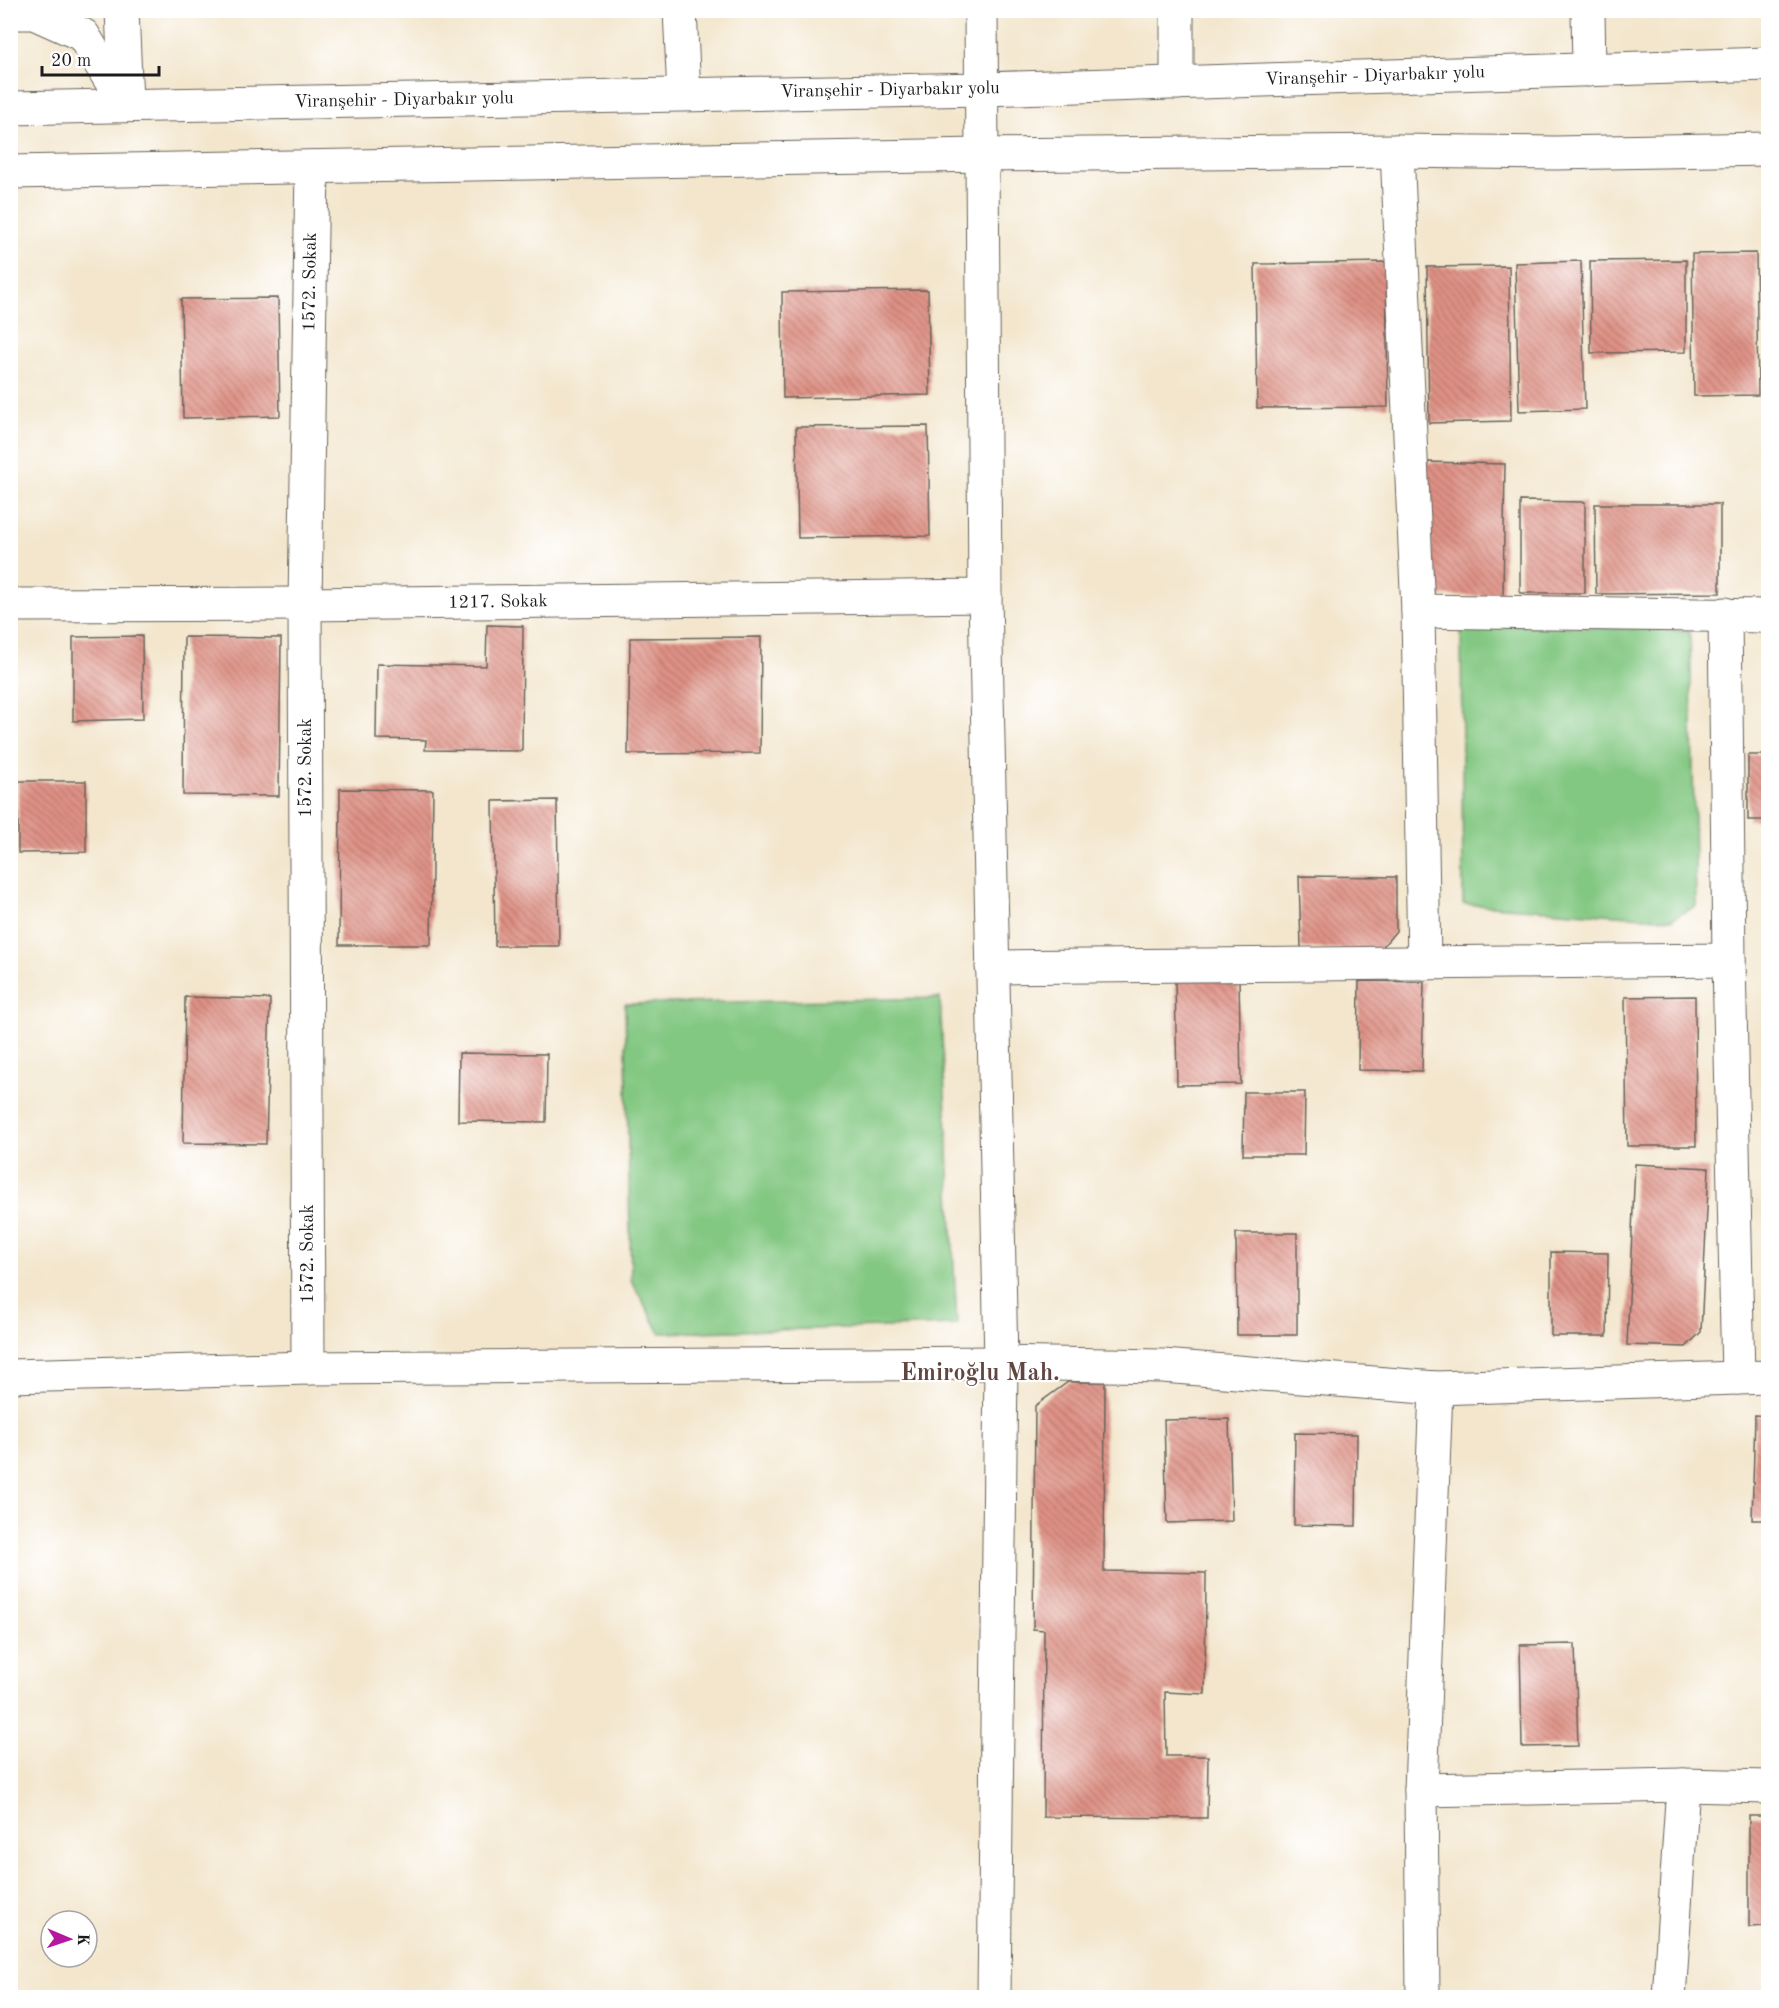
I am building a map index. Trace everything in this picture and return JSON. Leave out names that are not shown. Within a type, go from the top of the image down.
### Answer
[{"type":"street","points":[[122,10],[126,105]]},
{"type":"street","points":[[680,10],[684,94]]},
{"type":"street","points":[[981,10],[985,596],[1001,1363],[994,1998]]},
{"type":"street","points":[[1177,10],[1177,83]]},
{"type":"street","points":[[1588,10],[1589,70]]},
{"type":"street","points":[[10,13],[34,13],[82,35],[126,105]]},
{"type":"street","name":"Viranşehir - Diyarbakır yolu","points":[[10,108],[982,89],[1768,64]]},
{"type":"street","points":[[10,172],[982,154],[1397,151],[1556,153],[1768,149]]},
{"type":"street","points":[[1397,151],[1418,611],[1424,963]]},
{"type":"street","name":"1572. Sokak","points":[[308,1368],[305,604],[312,167]]},
{"type":"street","name":"1217. Sokak","points":[[10,605],[985,596]]},
{"type":"street","points":[[1418,611],[1768,616]]},
{"type":"street","points":[[10,1376],[308,1368],[1001,1363],[1163,1366],[1436,1388],[1753,1377],[1729,960],[1725,614]]},
{"type":"street","points":[[992,967],[1729,960]]},
{"type":"street","points":[[1423,1998],[1421,1790],[1436,1388]]},
{"type":"street","points":[[1421,1790],[1683,1785],[1768,1787]]},
{"type":"street","points":[[1669,1998],[1683,1785]]},
{"type":"green space","points":[[1461,623],[1690,631],[1696,906],[1672,919],[1463,904]]},
{"type":"green space","points":[[940,998],[957,1325],[660,1333],[631,1280],[625,1004]]},
{"type":"building","points":[[1756,253],[1758,395],[1694,396],[1692,254]]},
{"type":"building","points":[[1686,260],[1686,352],[1591,353],[1590,261]]},
{"type":"building","points":[[1581,261],[1585,409],[1519,411],[1515,263]]},
{"type":"building","points":[[1386,262],[1388,407],[1257,408],[1255,264]]},
{"type":"building","points":[[1509,266],[1511,421],[1429,423],[1427,267]]},
{"type":"building","points":[[928,290],[930,395],[783,398],[782,292]]},
{"type":"building","points":[[278,298],[280,416],[183,418],[181,299]]},
{"type":"building","points":[[928,426],[930,536],[798,538],[796,427]]},
{"type":"building","points":[[1426,462],[1505,464],[1503,596],[1434,596]]},
{"type":"building","points":[[1520,501],[1585,502],[1585,593],[1520,593]]},
{"type":"building","points":[[1595,504],[1720,504],[1720,593],[1596,594]]},
{"type":"building","points":[[487,625],[523,626],[522,751],[425,750],[426,740],[376,739],[377,664],[486,666]]},
{"type":"building","points":[[142,636],[143,719],[73,721],[73,637]]},
{"type":"building","points":[[184,637],[281,638],[279,796],[183,795]]},
{"type":"building","points":[[761,637],[760,753],[628,754],[630,638]]},
{"type":"building","points":[[1748,755],[1768,755],[1768,820],[1748,820]]},
{"type":"building","points":[[18,781],[86,781],[86,852],[18,853]]},
{"type":"building","points":[[340,789],[433,790],[431,945],[339,945]]},
{"type":"building","points":[[557,800],[559,946],[495,946],[493,801]]},
{"type":"building","points":[[1299,876],[1396,877],[1396,931],[1380,950],[1301,948]]},
{"type":"building","points":[[1239,977],[1241,1084],[1177,1085],[1175,978]]},
{"type":"building","points":[[1359,981],[1424,982],[1422,1071],[1358,1070]]},
{"type":"building","points":[[1695,996],[1696,1146],[1627,1146],[1625,997]]},
{"type":"building","points":[[185,997],[270,999],[266,1144],[183,1143]]},
{"type":"building","points":[[459,1053],[547,1054],[546,1122],[458,1121]]},
{"type":"building","points":[[1244,1092],[1305,1092],[1304,1155],[1243,1155]]},
{"type":"building","points":[[1635,1164],[1709,1168],[1701,1332],[1686,1347],[1627,1345]]},
{"type":"building","points":[[1236,1233],[1297,1233],[1297,1335],[1237,1335]]},
{"type":"building","points":[[1551,1252],[1608,1253],[1607,1336],[1551,1336]]},
{"type":"building","points":[[1068,1382],[1105,1382],[1104,1571],[1206,1573],[1205,1694],[1165,1692],[1166,1756],[1208,1756],[1207,1818],[1043,1817],[1044,1630],[1033,1629],[1035,1406]]},
{"type":"building","points":[[1755,1415],[1768,1416],[1768,1520],[1752,1520]]},
{"type":"building","points":[[1229,1419],[1232,1521],[1167,1523],[1164,1420]]},
{"type":"building","points":[[1295,1433],[1357,1434],[1356,1526],[1294,1525]]},
{"type":"building","points":[[1575,1644],[1578,1746],[1522,1747],[1520,1645]]},
{"type":"building","points":[[1749,1816],[1768,1816],[1768,1926],[1749,1927]]},
{"type":"district","name":"Emiroğlu Mah.","points":[[980,1374]]}]
